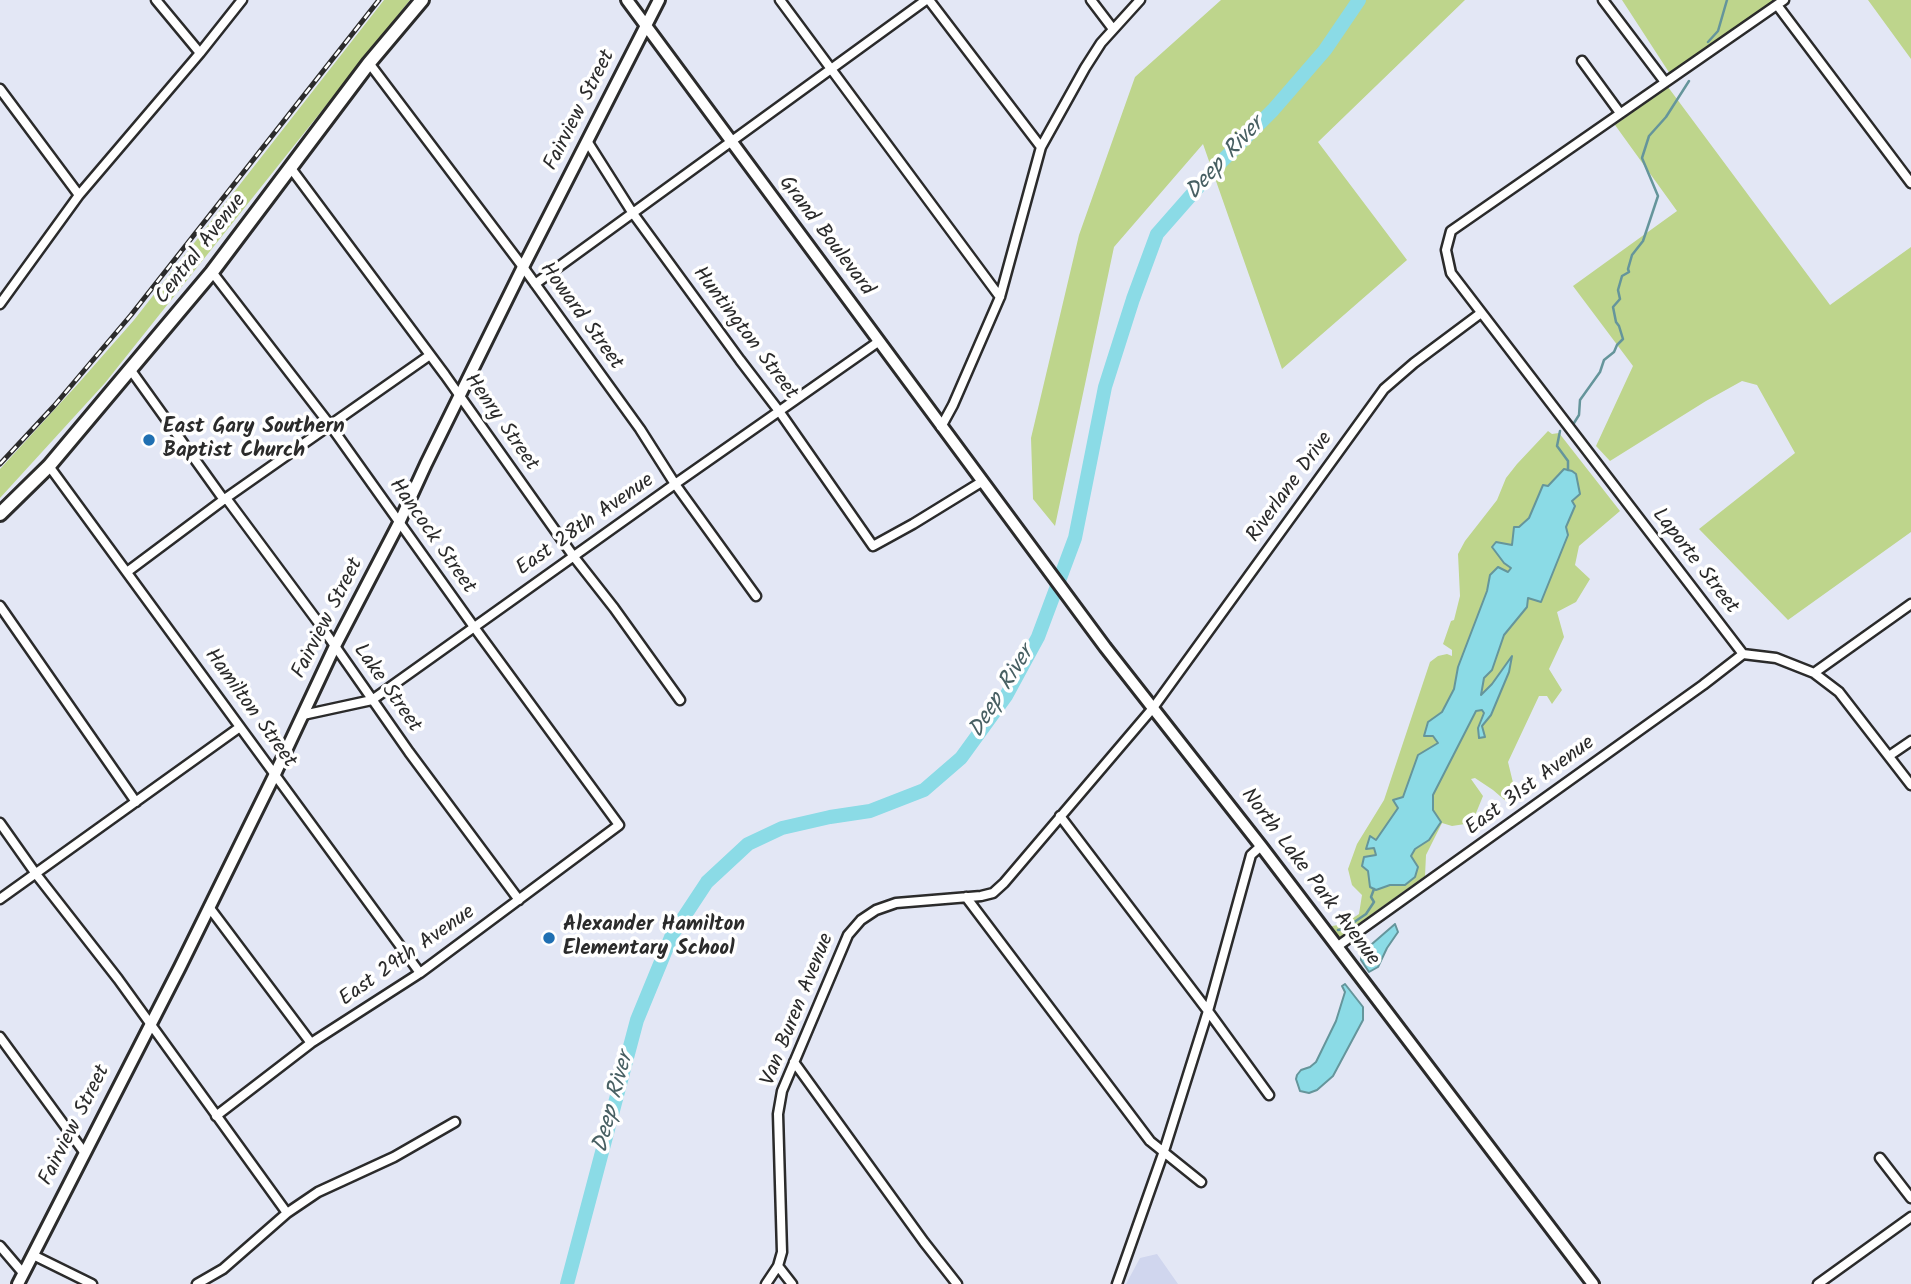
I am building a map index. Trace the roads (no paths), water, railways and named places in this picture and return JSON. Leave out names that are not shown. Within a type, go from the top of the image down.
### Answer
[{"type":"main road","name":"Central Avenue","points":[[0,514],[49,466],[212,272],[369,63],[422,0]]},
{"type":"street","points":[[156,0],[200,53]]},
{"type":"street","points":[[0,304],[79,195],[242,0]]},
{"type":"street","name":"Grand Boulevard","points":[[626,0],[993,496]]},
{"type":"street","name":"Fairview Street","points":[[18,1284],[275,775],[335,646],[659,0]]},
{"type":"street","points":[[780,0],[1000,297]]},
{"type":"street","points":[[535,284],[928,0],[1041,147]]},
{"type":"street","points":[[1091,0],[1113,29]]},
{"type":"street","points":[[941,427],[1000,297],[1041,147],[1084,68],[1101,43],[1140,0]]},
{"type":"street","points":[[1603,0],[1665,82]]},
{"type":"street","points":[[1582,61],[1620,113],[1781,3],[1911,183]]},
{"type":"street","name":"Howard Street","points":[[369,63],[523,267],[756,596]]},
{"type":"street","points":[[0,89],[79,195]]},
{"type":"street","name":"Laporte Street","points":[[1620,113],[1451,231],[1446,250],[1451,273],[1743,654]]},
{"type":"street","name":"Huntington Street","points":[[587,141],[632,212],[779,411],[873,546],[983,481]]},
{"type":"street","name":"Henry Street","points":[[290,167],[680,700]]},
{"type":"street","name":"Hancock Street","points":[[212,272],[330,425],[619,825]]},
{"type":"street","name":"Riverlane Drive","points":[[1153,708],[1384,389],[1481,313]]},
{"type":"street","name":"East 28th Avenue","points":[[303,715],[372,701],[878,342]]},
{"type":"street","points":[[127,572],[225,499],[430,355]]},
{"type":"street","name":"Lake Street","points":[[130,369],[519,900]]},
{"type":"street","name":"Hamilton Street","points":[[49,466],[420,973]]},
{"type":"street","name":"North Lake Park Avenue","points":[[993,496],[1105,648],[1338,946],[1593,1284]]},
{"type":"street","points":[[1814,673],[1911,604]]},
{"type":"street","points":[[0,606],[136,802]]},
{"type":"street","points":[[1743,654],[1776,658],[1814,673],[1839,692],[1911,785]]},
{"type":"street","name":"East 31st Avenue","points":[[1338,946],[1693,693],[1743,654]]},
{"type":"street","name":"Van Buren Avenue","points":[[766,1284],[778,1266],[782,1252],[778,1114],[782,1091],[848,934],[861,920],[876,910],[896,903],[993,892],[1004,883],[1153,708]]},
{"type":"street","points":[[0,899],[240,727]]},
{"type":"street","points":[[1889,756],[1911,741]]},
{"type":"street","points":[[1060,816],[1269,1095]]},
{"type":"street","points":[[0,823],[287,1213]]},
{"type":"street","name":"East 29th Avenue","points":[[216,1116],[311,1043],[420,973],[619,825]]},
{"type":"street","points":[[1117,1284],[1164,1151],[1208,1011],[1251,855],[1261,846]]},
{"type":"street","points":[[966,897],[1150,1141],[1201,1182]]},
{"type":"street","points":[[209,907],[311,1043]]},
{"type":"street","points":[[0,1037],[84,1152]]},
{"type":"street","points":[[794,1062],[923,1242],[957,1284]]},
{"type":"street","points":[[197,1284],[223,1269],[287,1213],[318,1192],[394,1157],[455,1122]]},
{"type":"street","points":[[1881,1157],[1911,1198]]},
{"type":"street","points":[[1818,1284],[1911,1217]]},
{"type":"street","points":[[0,1246],[23,1273]]},
{"type":"street","points":[[33,1255],[92,1284]]},
{"type":"street","points":[[778,1266],[792,1284]]},
{"type":"water","points":[[1564,469],[1576,474],[1580,494],[1572,501],[1575,506],[1566,527],[1568,535],[1541,602],[1528,598],[1527,607],[1504,635],[1492,670],[1484,678],[1481,695],[1512,656],[1509,672],[1491,715],[1482,726],[1485,737],[1479,738],[1478,728],[1484,713],[1482,710],[1476,711],[1433,795],[1433,810],[1441,822],[1429,840],[1415,849],[1411,856],[1418,867],[1415,877],[1405,885],[1390,885],[1376,890],[1370,887],[1368,871],[1362,866],[1364,857],[1376,855],[1374,848],[1366,849],[1370,836],[1376,840],[1398,808],[1393,800],[1403,797],[1418,755],[1438,743],[1433,736],[1424,736],[1428,722],[1442,712],[1454,689],[1458,667],[1487,591],[1490,575],[1498,567],[1508,572],[1511,568],[1492,547],[1496,542],[1512,545],[1514,527],[1519,527],[1529,518],[1543,485],[1548,486]]},
{"type":"water","points":[[1395,924],[1398,932],[1378,967],[1369,972],[1361,956]]},
{"type":"water","points":[[1345,984],[1363,1007],[1363,1020],[1333,1076],[1317,1090],[1309,1093],[1300,1091],[1297,1075],[1316,1062],[1336,1021],[1345,992],[1342,986]]},
{"type":"waterway","name":"Deep River","points":[[567,1284],[637,1020],[672,935],[707,882],[748,844],[782,828],[870,811],[924,790],[961,758],[1006,696],[1038,637],[1075,538],[1105,387],[1157,234],[1325,50],[1359,0]]},
{"type":"waterway","points":[[1708,42],[1718,31],[1727,0]]},
{"type":"waterway","points":[[1574,423],[1579,415],[1580,400],[1600,372],[1604,360],[1623,339],[1613,307],[1620,299],[1618,290],[1622,276],[1629,272],[1632,255],[1643,241],[1658,196],[1642,158],[1649,136],[1666,117],[1689,81]]},
{"type":"waterway","points":[[1560,431],[1557,446],[1568,461],[1568,470]]},
{"type":"waterway","points":[[1338,930],[1344,929],[1366,914],[1374,902],[1371,897],[1374,889]]},
{"type":"railway","points":[[0,464],[54,406],[131,315],[379,0]]},
{"type":"place","name":"East Gary Southern Baptist Church","points":[[149,440]]},
{"type":"place","name":"Alexander Hamilton Elementary School","points":[[549,938]]}]
